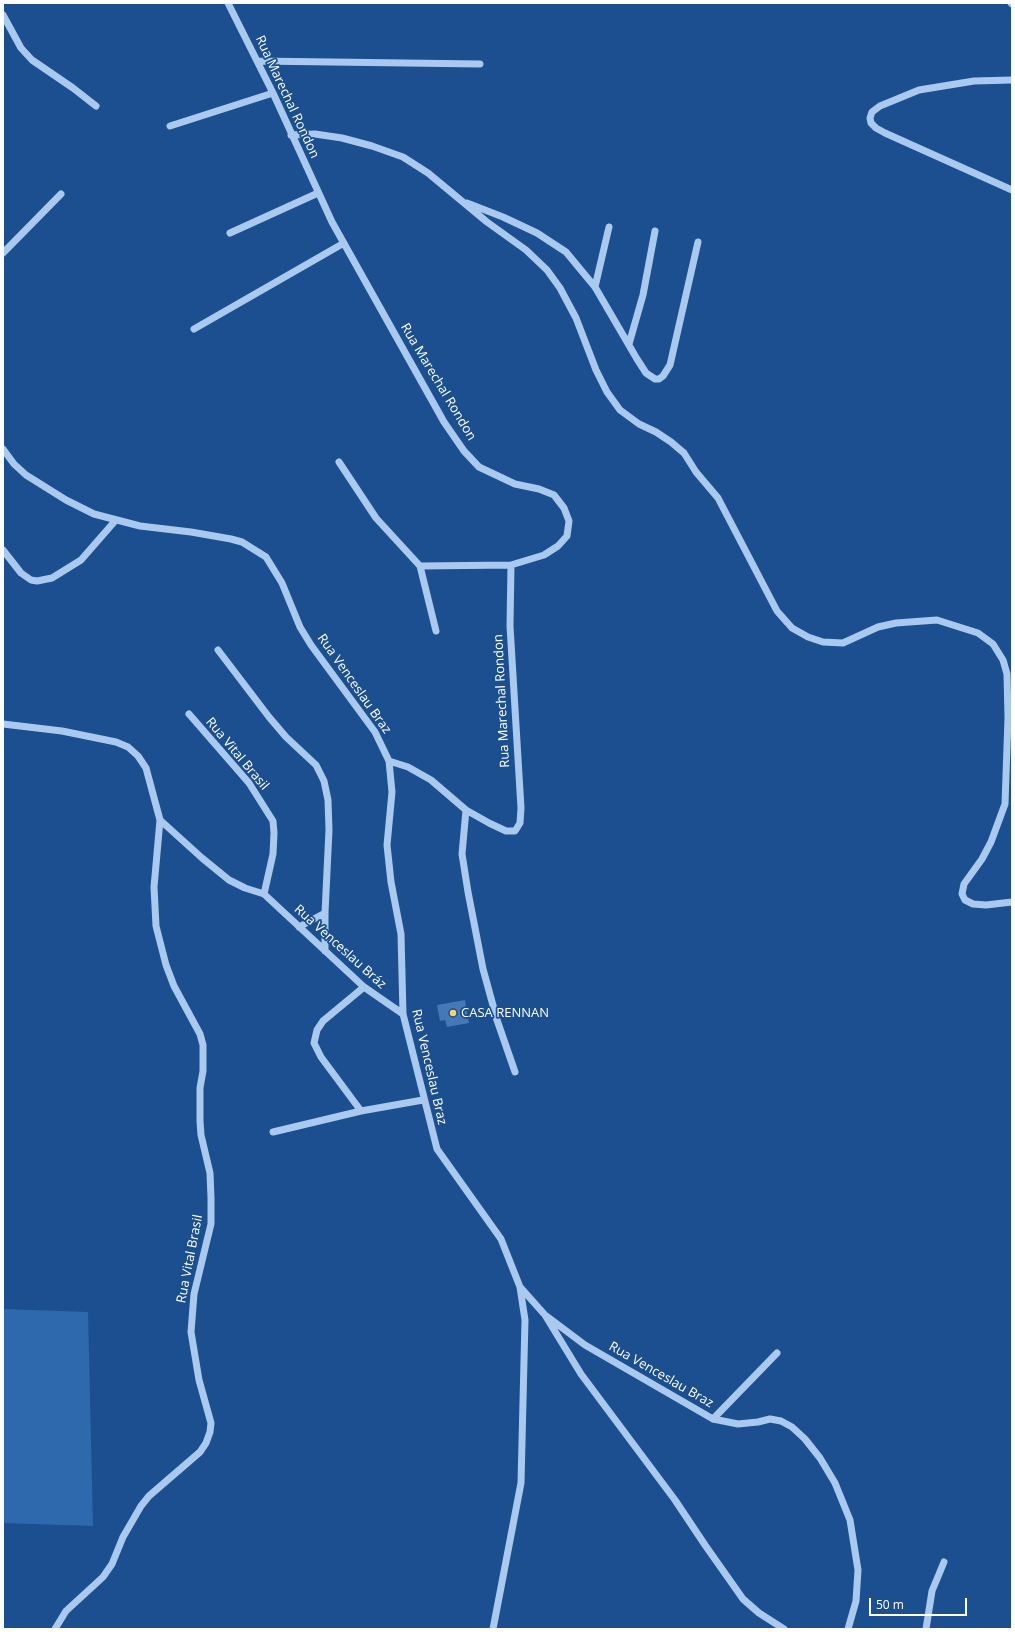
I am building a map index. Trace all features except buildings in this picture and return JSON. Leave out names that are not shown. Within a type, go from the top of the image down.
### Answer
[{"type":"street","name":"Rua Marechal Rondon","points":[[228,3],[273,93],[318,193],[344,243],[444,422],[464,451],[479,466],[515,484],[539,489],[554,495],[564,508],[569,521],[567,536],[558,546],[544,555],[511,565],[510,626],[521,808],[520,824],[515,830],[506,831],[466,810],[431,780],[408,767],[390,761]]},
{"type":"street","points":[[3,15],[21,48],[32,60],[96,106]]},
{"type":"street","points":[[257,61],[480,64]]},
{"type":"street","points":[[1012,80],[974,81],[919,90],[880,106],[872,112],[870,118],[871,123],[876,128],[885,133],[1012,190]]},
{"type":"street","points":[[170,126],[273,93]]},
{"type":"street","points":[[291,135],[316,134],[342,138],[372,146],[403,157],[428,173],[487,222],[526,250],[547,270],[560,288],[576,318],[596,370],[607,392],[620,410],[639,424],[656,432],[671,442],[684,453],[696,472],[718,498],[777,610],[792,628],[808,637],[823,642],[843,643],[878,627],[896,623],[937,620],[978,633],[993,644],[1003,660],[1007,674],[1008,718],[1005,804],[991,842],[982,859],[964,884],[962,894],[965,900],[973,904],[986,905],[1012,902]]},
{"type":"street","points":[[230,233],[318,193]]},
{"type":"street","points":[[3,253],[61,194]]},
{"type":"street","points":[[461,201],[503,217],[537,233],[566,252],[595,287],[637,359],[651,378],[659,379],[663,376],[670,365],[698,242]]},
{"type":"street","points":[[595,287],[609,227]]},
{"type":"street","points":[[629,344],[643,295],[655,231]]},
{"type":"street","points":[[194,329],[344,243]]},
{"type":"street","name":"Rua Venceslau Braz","points":[[3,449],[14,464],[26,475],[47,489],[94,514],[116,521],[140,526],[191,532],[231,539],[242,542],[266,557],[282,583],[300,627],[311,645],[375,732],[390,761],[392,792],[387,845],[391,882],[401,934],[403,1014],[421,1085],[423,1100],[437,1150],[501,1239],[520,1287],[525,1320],[521,1483],[493,1629]]},
{"type":"street","points":[[339,462],[376,518],[420,566],[436,631]]},
{"type":"street","points":[[3,550],[21,573],[31,580],[37,581],[52,578],[81,560],[116,521]]},
{"type":"street","points":[[420,566],[511,565]]},
{"type":"street","points":[[218,650],[282,732],[316,765],[324,781],[328,800],[330,830],[325,912],[325,951]]},
{"type":"street","name":"Rua Vital Brasil","points":[[189,714],[249,783],[272,821],[274,833],[273,854],[264,894]]},
{"type":"street","name":"Rua Vital Brasil","points":[[3,724],[97,737],[116,742],[128,747],[138,756],[146,768],[160,820],[154,887],[156,926],[166,965],[174,986],[200,1034],[203,1045],[203,1071],[200,1088],[200,1121],[201,1135],[210,1173],[212,1198],[211,1224],[194,1294],[191,1332],[199,1380],[211,1423],[210,1432],[206,1443],[200,1452],[150,1496],[141,1506],[123,1537],[112,1564],[103,1577],[66,1611],[55,1629]]},
{"type":"street","points":[[466,810],[462,854],[468,892],[483,969],[497,1020],[515,1072]]},
{"type":"street","points":[[160,820],[220,874],[245,888],[264,894]]},
{"type":"street","name":"Rua Venceslau Bráz","points":[[264,894],[364,987],[403,1014]]},
{"type":"street","points":[[299,927],[325,912]]},
{"type":"street","points":[[361,1111],[321,1057],[314,1043],[317,1030],[323,1021],[364,987]]},
{"type":"street","points":[[272,1132],[361,1111],[423,1100]]},
{"type":"street","name":"Rua Venceslau Braz","points":[[520,1287],[545,1315],[581,1374],[675,1500],[743,1599],[758,1613],[784,1629]]},
{"type":"street","name":"Rua Venceslau Braz","points":[[545,1315],[585,1345],[713,1419],[738,1424],[770,1419],[781,1421],[792,1427],[805,1439],[820,1458],[835,1483],[850,1520],[858,1570],[856,1601],[848,1629]]},
{"type":"street","points":[[713,1419],[777,1353]]},
{"type":"street","points":[[926,1629],[932,1591],[944,1562]]},
{"type":"shaded area","points":[[3,1309],[88,1312],[93,1526],[3,1523]]},
{"type":"place","name":"CASA RENNAN","points":[[453,1013]]}]
